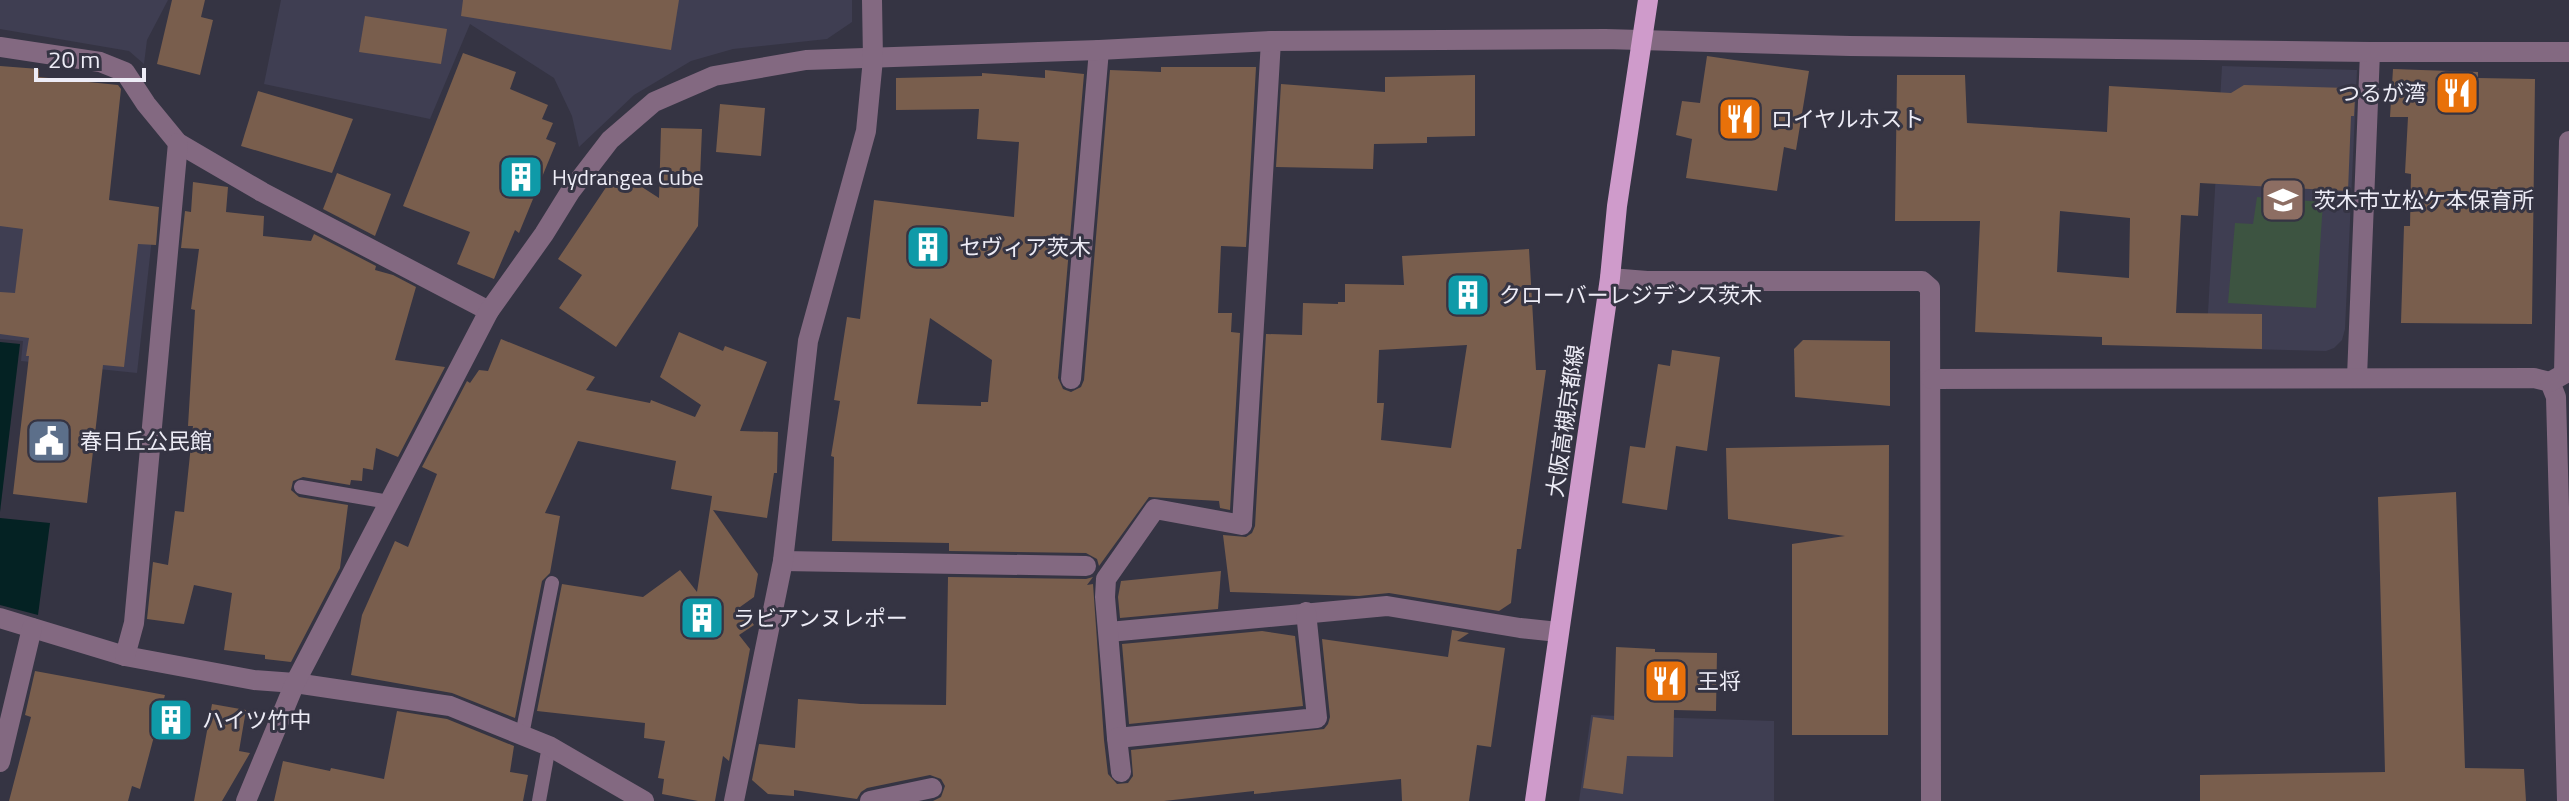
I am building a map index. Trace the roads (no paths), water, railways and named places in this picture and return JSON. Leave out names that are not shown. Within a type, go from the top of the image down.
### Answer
[{"type":"main road","name":"大阪高槻京都線","points":[[1535,801],[1648,0]]},
{"type":"street","points":[[741,800],[783,561],[808,341],[866,131],[873,59],[872,0]]},
{"type":"street","points":[[246,801],[295,683],[489,311],[570,192],[610,140],[654,102],[714,76],[806,60],[1271,41],[1642,40],[1850,46],[2569,52]]},
{"type":"street","points":[[1121,772],[1106,579],[1155,509],[1242,525],[1271,41]]},
{"type":"street","points":[[0,47],[100,62],[125,72],[178,143],[262,192],[489,311]]},
{"type":"street","points":[[1071,379],[1099,50]]},
{"type":"street","points":[[2357,377],[2370,52]]},
{"type":"street","points":[[1931,379],[2357,377],[2534,378],[2550,382],[2564,374],[2569,141]]},
{"type":"street","points":[[125,656],[134,623],[178,143]]},
{"type":"street","points":[[1610,278],[1647,281],[1922,281],[1930,288],[1931,801]]},
{"type":"street","points":[[2550,382],[2556,397],[2567,801]]},
{"type":"street","points":[[783,561],[1086,566]]},
{"type":"street","points":[[1109,632],[1387,606],[1558,632]]},
{"type":"street","points":[[1117,738],[1317,718],[1306,612]]},
{"type":"street","points":[[0,618],[125,656],[254,680],[295,683],[450,706],[549,746],[644,801]]},
{"type":"street","points":[[0,762],[32,628]]},
{"type":"street","points":[[870,801],[932,788]]},
{"type":"lane","points":[[301,487],[389,502]]},
{"type":"lane","points":[[522,735],[552,583]]},
{"type":"lane","points":[[539,801],[549,746]]},
{"type":"place","name":"つるが湾","points":[[2457,93]]},
{"type":"place","name":"ロイヤルホスト","points":[[1740,119]]},
{"type":"place","name":"Hydrangea Cube","points":[[521,177]]},
{"type":"place","name":"茨木市立松ケ本保育所","points":[[2283,200]]},
{"type":"place","name":"セヴィア茨木","points":[[928,247]]},
{"type":"place","name":"クローバーレジデンス茨木","points":[[1468,295]]},
{"type":"place","name":"春日丘公民館","points":[[49,441]]},
{"type":"place","name":"ラビアンヌレポー","points":[[702,618]]},
{"type":"place","name":"王将","points":[[1666,681]]},
{"type":"place","name":"ハイツ竹中","points":[[171,720]]}]
